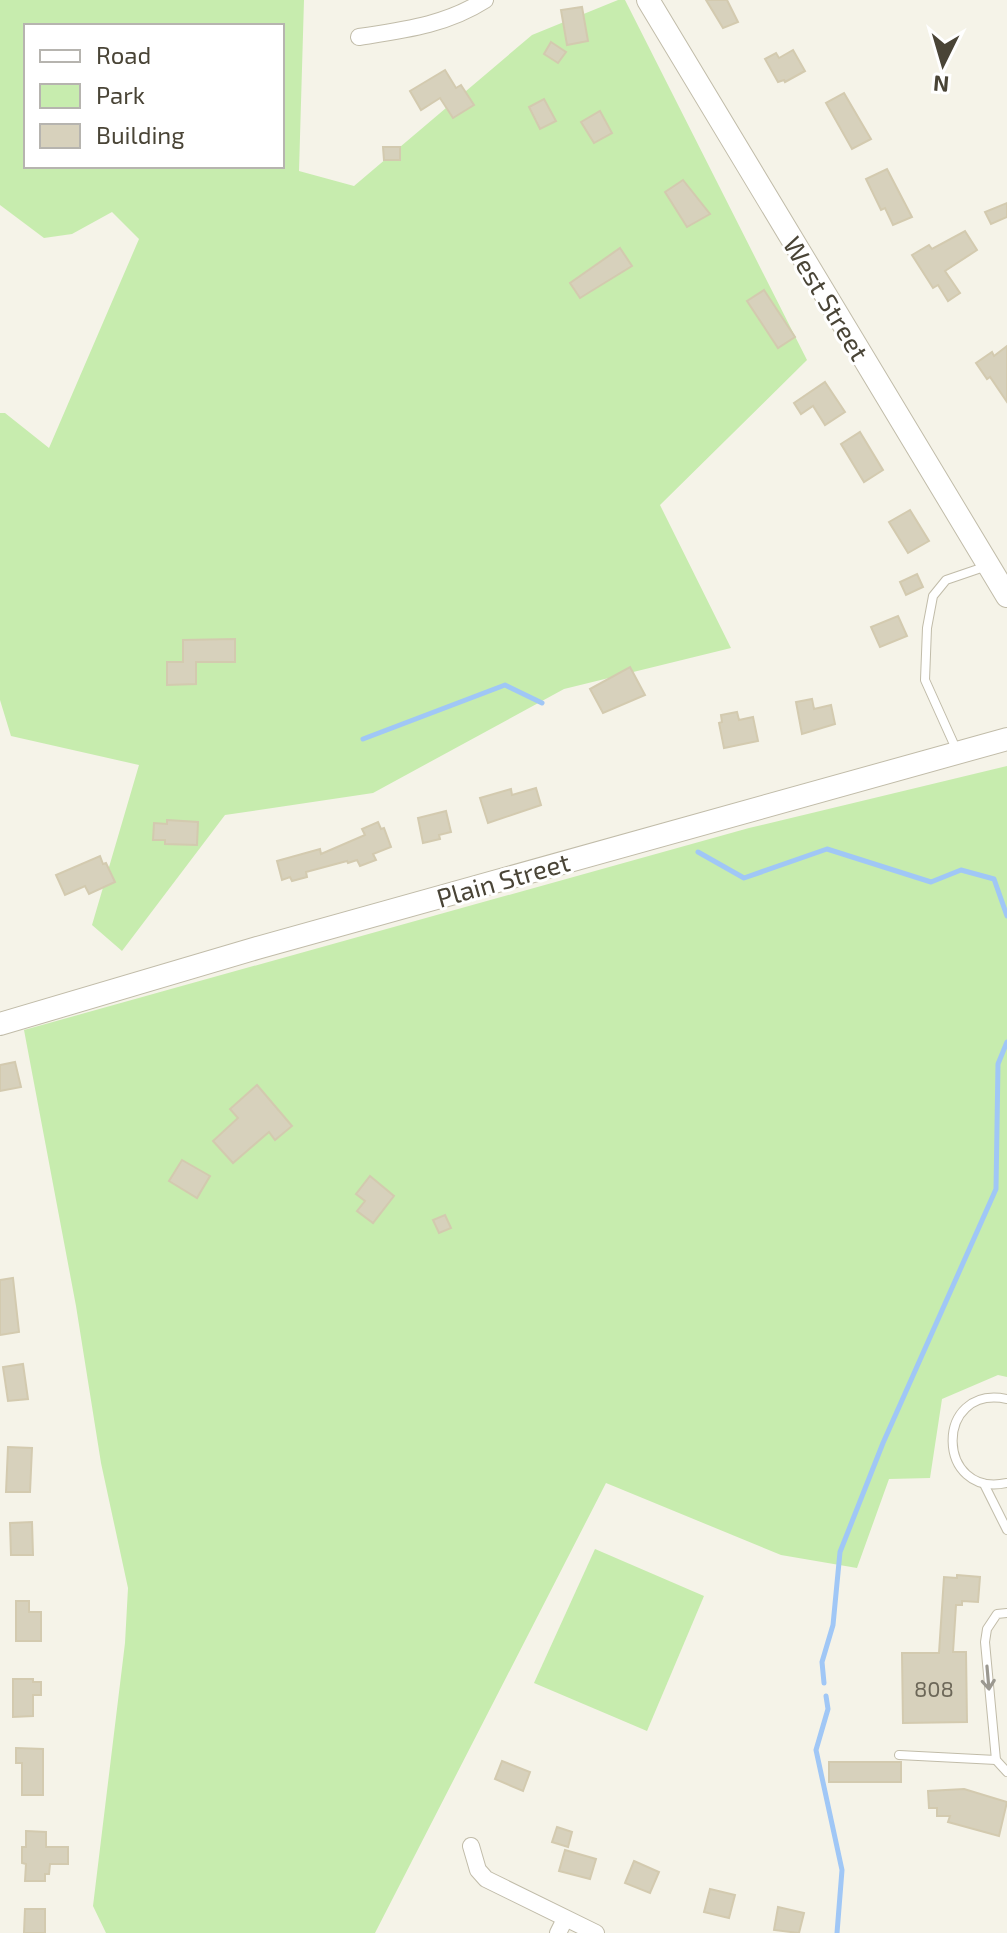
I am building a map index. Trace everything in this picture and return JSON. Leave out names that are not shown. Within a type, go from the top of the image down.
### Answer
[{"type":"street","points":[[359,37],[432,25],[485,0]]},
{"type":"street","name":"West Street","points":[[648,0],[1007,596]]},
{"type":"street","name":"Plain Street","points":[[0,1024],[380,913],[1007,739]]},
{"type":"street","points":[[471,1846],[478,1870],[486,1879],[562,1926],[596,1933]]},
{"type":"lane","points":[[959,754],[925,680],[927,628],[933,596],[946,580],[988,565]]},
{"type":"lane","points":[[1007,1399],[981,1399],[968,1407],[958,1417],[951,1443],[961,1469],[972,1478],[984,1484],[1007,1483]]},
{"type":"lane","points":[[984,1484],[1007,1530]]},
{"type":"lane","points":[[1007,1613],[997,1614],[991,1620],[985,1642],[996,1760],[1007,1772]]},
{"type":"lane","points":[[899,1755],[996,1760]]},
{"type":"green space","points":[[0,0],[304,0],[299,171],[354,186],[532,35],[618,0],[625,0],[807,360],[660,505],[731,648],[564,689],[373,793],[225,815],[122,951],[92,925],[139,765],[11,736],[0,700],[0,413],[5,413],[49,448],[139,239],[112,212],[72,234],[44,238],[0,205]]},
{"type":"green space","points":[[1007,766],[1007,1377],[998,1375],[942,1399],[930,1478],[889,1479],[857,1568],[781,1555],[606,1483],[375,1933],[106,1933],[93,1906],[125,1643],[128,1588],[101,1463],[76,1306],[24,1030],[749,828]]},
{"type":"green space","points":[[595,1549],[704,1596],[647,1731],[534,1683]]},
{"type":"building","points":[[706,0],[727,0],[738,22],[723,28]]},
{"type":"building","points":[[582,7],[588,41],[567,45],[561,10]]},
{"type":"building","points":[[551,42],[566,52],[558,63],[544,54]]},
{"type":"building","points":[[793,50],[805,71],[785,82],[778,82],[765,59],[776,53],[779,58]]},
{"type":"building","points":[[445,70],[456,88],[461,85],[474,105],[453,118],[440,98],[421,110],[410,91]]},
{"type":"building","points":[[844,93],[871,139],[852,149],[826,103]]},
{"type":"building","points":[[544,99],[556,121],[540,129],[529,107]]},
{"type":"building","points":[[600,111],[612,133],[594,143],[581,122]]},
{"type":"building","points":[[383,147],[400,147],[400,160],[384,160]]},
{"type":"building","points":[[887,169],[912,217],[893,225],[885,208],[881,210],[866,179]]},
{"type":"building","points":[[683,180],[710,214],[687,227],[665,192]]},
{"type":"building","points":[[1007,203],[1007,217],[991,224],[985,212]]},
{"type":"building","points":[[965,231],[977,250],[945,271],[960,293],[948,301],[938,285],[933,288],[912,255],[929,245],[932,249]]},
{"type":"building","points":[[620,248],[632,266],[580,298],[570,283]]},
{"type":"building","points":[[764,290],[795,337],[778,348],[747,301]]},
{"type":"building","points":[[1007,346],[1007,402],[976,363],[992,352],[994,356]]},
{"type":"building","points":[[825,382],[845,412],[825,425],[813,406],[801,414],[794,403]]},
{"type":"building","points":[[860,432],[883,470],[864,482],[841,444]]},
{"type":"building","points":[[910,510],[929,541],[908,553],[889,522]]},
{"type":"building","points":[[917,574],[923,587],[906,595],[900,582]]},
{"type":"building","points":[[898,616],[907,636],[880,647],[871,627]]},
{"type":"building","points":[[235,639],[235,662],[196,662],[196,684],[167,685],[167,662],[183,662],[183,640]]},
{"type":"building","points":[[630,667],[645,695],[603,713],[590,689]]},
{"type":"building","points":[[812,699],[814,709],[831,705],[835,724],[802,734],[796,702]]},
{"type":"building","points":[[737,712],[739,720],[753,717],[758,741],[724,748],[719,723],[722,722],[721,715]]},
{"type":"building","points":[[536,788],[541,805],[488,823],[480,798],[511,789],[512,795]]},
{"type":"building","points":[[446,811],[451,832],[439,835],[440,839],[423,843],[418,818]]},
{"type":"building","points":[[167,820],[198,822],[197,845],[165,844],[165,840],[153,840],[154,823],[167,824]]},
{"type":"building","points":[[378,822],[381,829],[384,828],[391,847],[373,854],[376,860],[360,866],[357,860],[347,861],[306,872],[307,877],[282,880],[277,861],[320,849],[321,854],[365,835],[362,829]]},
{"type":"building","points":[[100,856],[115,882],[89,894],[85,886],[65,895],[56,875]]},
{"type":"building","points":[[15,1062],[21,1087],[0,1091],[0,1065]]},
{"type":"building","points":[[257,1085],[292,1126],[275,1140],[269,1132],[233,1163],[213,1141],[238,1118],[230,1109]]},
{"type":"building","points":[[182,1160],[210,1176],[197,1198],[169,1181]]},
{"type":"building","points":[[370,1176],[394,1196],[373,1223],[357,1211],[365,1201],[356,1194]]},
{"type":"building","points":[[445,1215],[451,1228],[439,1233],[433,1220]]},
{"type":"building","points":[[13,1278],[19,1332],[0,1335],[0,1280]]},
{"type":"building","points":[[23,1364],[28,1399],[8,1401],[3,1367]]},
{"type":"building","points":[[8,1447],[32,1448],[30,1492],[6,1492]]},
{"type":"building","points":[[32,1522],[33,1555],[11,1555],[10,1523]]},
{"type":"building","points":[[957,1575],[980,1577],[978,1602],[962,1601],[962,1605],[956,1605],[953,1652],[966,1652],[967,1722],[903,1723],[902,1653],[939,1653],[944,1577],[957,1578]]},
{"type":"building","points":[[16,1601],[29,1601],[29,1612],[41,1612],[41,1641],[16,1641]]},
{"type":"building","points":[[13,1679],[41,1682],[41,1695],[33,1695],[33,1716],[13,1717]]},
{"type":"building","points":[[16,1748],[43,1749],[43,1795],[22,1795],[22,1763],[16,1763]]},
{"type":"building","points":[[502,1761],[530,1772],[523,1791],[495,1779]]},
{"type":"building","points":[[829,1762],[901,1762],[901,1782],[829,1782]]},
{"type":"building","points":[[964,1789],[1007,1802],[999,1836],[948,1822],[950,1816],[937,1816],[937,1808],[929,1808],[928,1791]]},
{"type":"building","points":[[557,1827],[572,1832],[568,1847],[552,1842]]},
{"type":"building","points":[[26,1831],[46,1832],[46,1847],[68,1847],[68,1864],[50,1864],[45,1881],[25,1881],[26,1864],[22,1863],[22,1847],[26,1847]]},
{"type":"building","points":[[565,1850],[596,1859],[590,1879],[559,1871]]},
{"type":"building","points":[[634,1861],[659,1872],[650,1893],[625,1883]]},
{"type":"building","points":[[710,1889],[735,1895],[729,1918],[704,1912]]},
{"type":"building","points":[[778,1907],[804,1913],[799,1933],[774,1930]]},
{"type":"building","points":[[25,1909],[45,1909],[45,1933],[24,1933]]},
{"type":"waterway","points":[[363,739],[505,685],[542,703]]},
{"type":"waterway","points":[[698,852],[744,878],[827,849],[931,882],[961,870],[994,879],[1007,916]]},
{"type":"waterway","points":[[824,1683],[822,1662],[833,1625],[840,1552],[883,1443],[996,1189],[998,1064],[1007,1042]]},
{"type":"waterway","points":[[826,1696],[828,1709],[816,1750],[842,1870],[837,1933]]}]
